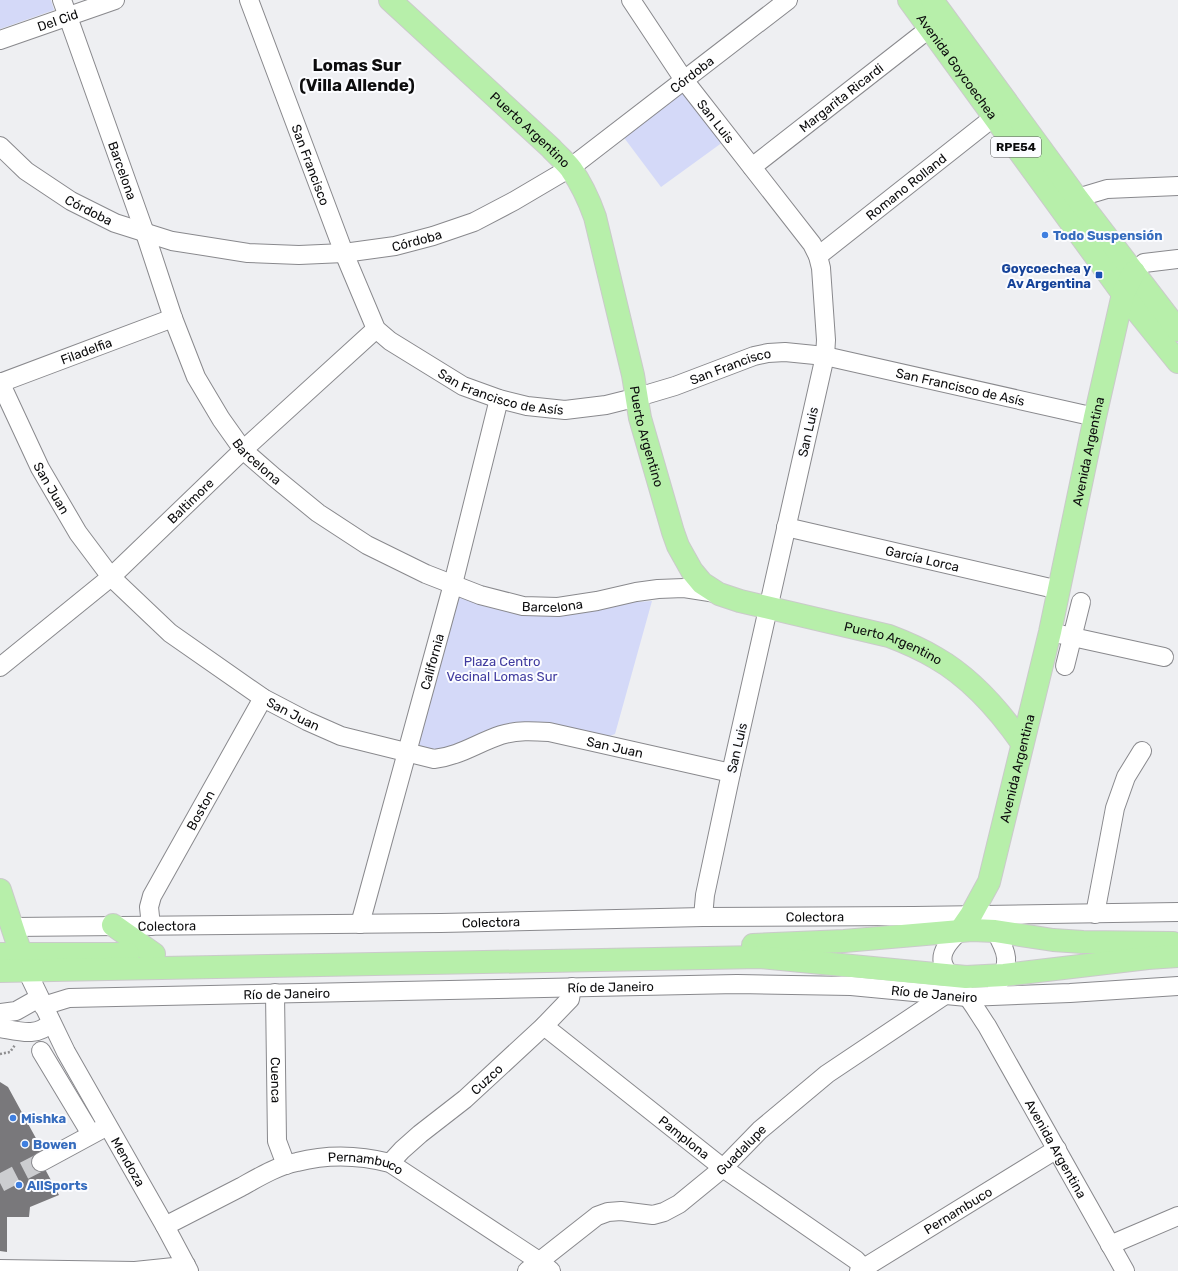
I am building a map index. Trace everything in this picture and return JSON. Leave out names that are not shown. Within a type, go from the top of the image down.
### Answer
[{"type":"main road","name":"Puerto Argentino","points":[[390,0],[551,148],[570,168],[590,202],[595,217],[638,398],[640,418],[673,532],[678,546],[692,571],[702,583],[719,594],[740,601],[889,636],[937,658],[978,690],[994,707],[1022,744]]},
{"type":"main road","name":"Avenida Goycoechea","points":[[909,0],[1123,294],[1178,362]]},
{"type":"main road","name":"Avenida Goycoechea","points":[[932,0],[1078,198],[1178,330]]},
{"type":"main road","name":"Avenida Argentina","points":[[979,923],[1050,632],[1095,417],[1123,294],[1134,272]]},
{"type":"main road","points":[[1,898],[12,927],[16,960]]},
{"type":"main road","points":[[0,972],[16,960],[154,954],[659,950],[844,941],[979,923],[1053,940],[1083,942],[1178,943]]},
{"type":"main road","points":[[113,925],[154,954]]},
{"type":"main road","points":[[16,960],[760,957],[947,985],[966,977],[1004,975],[1148,958],[1178,956]]},
{"type":"street","name":"Barcelona","points":[[62,0],[145,233],[173,318],[196,377],[221,419],[243,450],[274,478],[318,513],[367,545],[426,574],[480,595],[523,606],[558,607],[597,601],[636,592],[658,590],[684,588],[719,594]]},
{"type":"street","name":"Del Cid","points":[[0,40],[115,0]]},
{"type":"street","name":"San Francisco","points":[[249,0],[344,253],[376,329]]},
{"type":"street","name":"San Luis","points":[[631,0],[684,80],[812,244],[818,256],[821,268],[826,340],[825,356],[731,773],[703,916]]},
{"type":"street","name":"Córdoba","points":[[0,146],[26,172],[71,201],[115,223],[172,241],[248,253],[299,255],[344,253],[395,246],[433,236],[474,222],[514,201],[570,168],[788,0]]},
{"type":"street","name":"Margarita Ricardi","points":[[752,167],[930,28]]},
{"type":"street","name":"Romano Rolland","points":[[818,256],[994,117]]},
{"type":"street","points":[[1078,198],[1107,190],[1178,186]]},
{"type":"street","points":[[1134,272],[1144,263],[1178,259]]},
{"type":"street","name":"Filadelfia","points":[[0,382],[173,318]]},
{"type":"street","name":"San Francisco de Asís","points":[[376,329],[390,341],[464,386],[499,399],[527,406],[565,410],[606,405],[638,398]]},
{"type":"street","name":"Baltimore","points":[[0,667],[111,577],[243,450],[376,329]]},
{"type":"street","name":"San Francisco","points":[[638,398],[675,386],[754,356],[785,352],[825,356]]},
{"type":"street","name":"San Francisco de Asís","points":[[825,356],[1095,417]]},
{"type":"street","name":"San Juan","points":[[0,382],[40,468],[78,533],[111,577],[170,633],[263,698],[307,721],[342,736],[434,759],[448,758],[501,735],[524,730],[549,732],[731,773]]},
{"type":"street","name":"California","points":[[360,924],[453,584],[499,399]]},
{"type":"street","name":"García Lorca","points":[[786,527],[1059,590]]},
{"type":"street","points":[[1065,666],[1081,602]]},
{"type":"street","points":[[1050,632],[1164,657]]},
{"type":"street","name":"Boston","points":[[151,926],[149,907],[152,896],[263,698]]},
{"type":"street","points":[[1095,914],[1115,808],[1126,777],[1142,751]]},
{"type":"street","points":[[979,923],[1095,914],[1178,912]]},
{"type":"street","name":"Colectora","points":[[12,927],[113,925],[441,924],[703,916],[979,923]]},
{"type":"street","points":[[979,923],[1004,946],[1007,955],[1004,975]]},
{"type":"street","name":"Avenida Argentina","points":[[979,923],[947,944],[942,955],[947,985],[967,997],[988,1026],[1124,1271]]},
{"type":"street","name":"Mendoza","points":[[16,960],[44,1009],[66,1052],[188,1268]]},
{"type":"street","name":"Avenida Argentina","points":[[988,1026],[985,1007],[1004,975]]},
{"type":"street","name":"Río de Janeiro","points":[[44,1009],[69,998],[737,984],[852,986],[947,985]]},
{"type":"street","name":"Guadalupe","points":[[539,1268],[597,1216],[608,1212],[621,1211],[653,1215],[664,1212],[679,1204],[723,1168],[760,1130],[827,1074],[947,985]]},
{"type":"street","name":"Cuzco","points":[[390,1163],[402,1150],[464,1099],[544,1026],[570,999],[572,987]]},
{"type":"street","name":"Río de Janeiro","points":[[967,997],[1176,990]]},
{"type":"street","name":"Cuenca","points":[[276,993],[277,1141],[286,1166]]},
{"type":"street","points":[[0,1014],[44,1009],[47,1027],[41,1031],[21,1038]]},
{"type":"street","name":"Pamplona","points":[[544,1026],[723,1168],[856,1260],[863,1270]]},
{"type":"street","points":[[0,1028],[21,1038],[41,1051],[91,1134]]},
{"type":"street","points":[[41,1051],[66,1052]]},
{"type":"street","points":[[41,1162],[108,1125]]},
{"type":"street","name":"Pernambuco","points":[[863,1270],[1057,1149]]},
{"type":"street","name":"Pernambuco","points":[[165,1226],[268,1173],[295,1162],[316,1158],[349,1156],[371,1158],[390,1163],[539,1268]]},
{"type":"street","points":[[1110,1246],[1178,1216]]},
{"type":"street","points":[[0,1269],[136,1271],[174,1267],[188,1268]]},
{"type":"path","points":[[0,1054],[10,1052],[21,1038]]},
{"type":"green space","points":[[0,0],[51,0],[54,10],[0,29]]},
{"type":"green space","points":[[683,86],[723,142],[661,187],[619,131]]},
{"type":"green space","name":"Plaza Centro Vecinal Lomas Sur","points":[[459,593],[604,604],[652,601],[615,734],[602,739],[571,732],[445,752],[418,746]]},
{"type":"building","points":[[0,1082],[8,1087],[44,1153],[39,1158],[59,1195],[30,1207],[29,1217],[7,1217],[7,1252],[0,1251]]},
{"type":"tunnel","points":[[0,1183],[41,1162]]},
{"type":"place","name":"Todo Suspensión","points":[[1045,235]]},
{"type":"place","name":"Goycoechea y Av Argentina","points":[[1099,275]]},
{"type":"place","name":"Mishka","points":[[13,1118]]},
{"type":"place","name":"Bowen","points":[[25,1144]]},
{"type":"place","name":"AllSports","points":[[19,1185]]},
{"type":"district","name":"Lomas Sur (Villa Allende)","points":[[357,75]]}]
